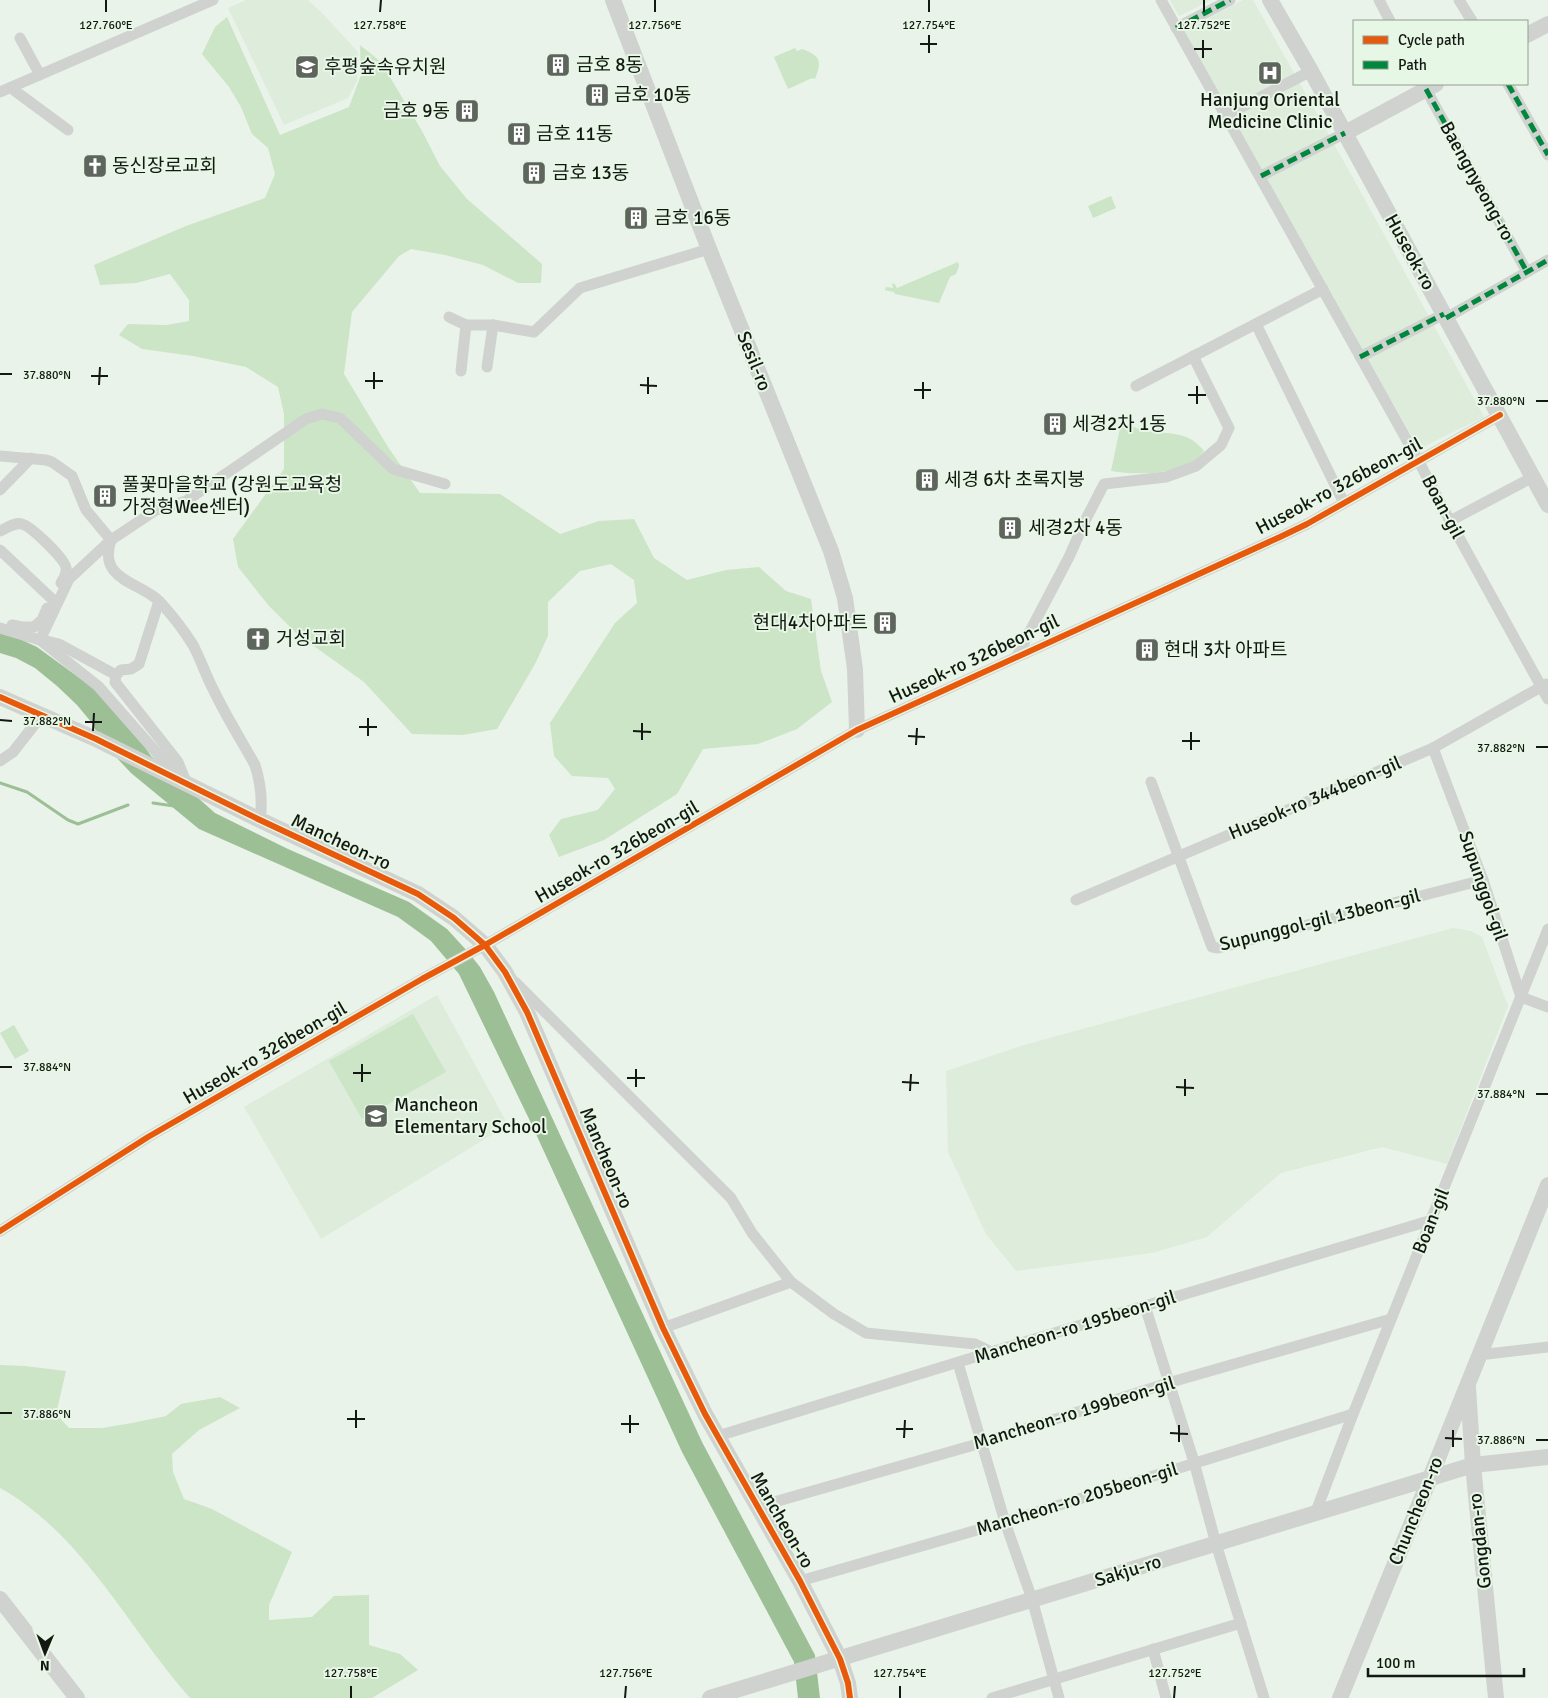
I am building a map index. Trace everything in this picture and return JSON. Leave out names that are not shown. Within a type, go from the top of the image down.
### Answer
[{"type":"street","points":[[5,90],[213,0]]},
{"type":"street","name":"Sesil-ro","points":[[613,0],[709,249],[831,551],[846,598],[855,669],[857,730]]},
{"type":"street","name":"Boan-gil","points":[[1161,0],[1261,176],[1450,521],[1545,685],[1548,698]]},
{"type":"street","points":[[1176,28],[1230,0]]},
{"type":"street","name":"Huseok-ro","points":[[1270,0],[1311,71],[1548,505]]},
{"type":"street","points":[[1379,0],[1389,20]]},
{"type":"street","points":[[1460,0],[1471,20]]},
{"type":"street","points":[[1528,34],[1548,24]]},
{"type":"street","points":[[20,38],[40,75]]},
{"type":"street","points":[[1226,115],[1311,71]]},
{"type":"street","points":[[1509,85],[1548,155]]},
{"type":"street","name":"Baengnyeong-ro","points":[[1345,133],[1429,86],[1527,272]]},
{"type":"street","points":[[5,90],[68,130]]},
{"type":"street","points":[[1261,176],[1345,133]]},
{"type":"street","points":[[449,316],[466,325],[493,325],[534,332],[580,288],[709,249]]},
{"type":"street","points":[[1360,357],[1445,316],[1548,260]]},
{"type":"street","points":[[1136,386],[1323,289]]},
{"type":"street","name":"Huseok-ro 326beon-gil","points":[[1256,324],[1344,503]]},
{"type":"street","points":[[461,371],[466,325]]},
{"type":"street","points":[[487,367],[493,325]]},
{"type":"street","name":"Huseok-ro 326beon-gil","points":[[1017,656],[1070,558],[1085,521],[1104,484],[1166,477],[1196,466],[1221,446],[1229,428],[1193,356]]},
{"type":"street","points":[[40,640],[69,579],[111,540],[156,510],[186,501],[306,419],[322,414],[340,418],[393,470],[445,484]]},
{"type":"street","name":"Huseok-ro 326beon-gil","points":[[0,1231],[148,1137],[857,730],[1280,537],[1500,415]]},
{"type":"street","points":[[0,456],[31,458],[52,462],[72,476],[86,510],[111,540]]},
{"type":"street","points":[[0,490],[31,458]]},
{"type":"street","points":[[1450,521],[1533,477]]},
{"type":"street","points":[[0,531],[16,524],[28,527],[65,564],[67,572],[42,620],[34,627],[22,628],[0,623]]},
{"type":"street","points":[[111,540],[108,556],[118,575],[159,601],[192,644],[213,690],[255,765],[259,778],[262,803],[260,820]]},
{"type":"street","points":[[0,550],[52,599]]},
{"type":"street","points":[[159,601],[138,664],[131,669],[121,670],[116,675],[115,682],[178,762],[182,780]]},
{"type":"street","points":[[0,628],[59,644],[116,675]]},
{"type":"street","points":[[40,640],[98,686],[182,780]]},
{"type":"street","name":"Huseok-ro 344beon-gil","points":[[1076,900],[1433,748],[1545,685]]},
{"type":"street","points":[[0,697],[42,715],[13,752],[0,761]]},
{"type":"street","name":"Mancheon-ro","points":[[42,715],[96,739],[260,820],[418,894],[454,918],[479,948],[731,1198],[752,1233],[791,1282],[834,1314],[866,1333],[975,1344],[991,1352]]},
{"type":"street","name":"Supunggol-gil","points":[[1433,748],[1483,880],[1521,997]]},
{"type":"street","name":"Supunggol-gil 13beon-gil","points":[[1151,782],[1212,947],[1218,948],[1483,880]]},
{"type":"street","name":"Boan-gil","points":[[1315,1514],[1353,1414],[1548,929]]},
{"type":"street","name":"Mancheon-ro","points":[[505,972],[527,1012],[663,1328],[705,1414],[800,1581],[840,1659],[848,1683],[850,1698]]},
{"type":"street","points":[[1521,997],[1548,1007]]},
{"type":"street","name":"Chuncheon-ro","points":[[1340,1698],[1548,1187]]},
{"type":"street","name":"Mancheon-ro 195beon-gil","points":[[718,1436],[1432,1220]]},
{"type":"street","points":[[663,1328],[791,1282]]},
{"type":"street","points":[[1145,1306],[1194,1462],[1216,1544],[1264,1698]]},
{"type":"street","name":"Mancheon-ro 199beon-gil","points":[[757,1508],[981,1443],[1168,1383],[1391,1319]]},
{"type":"street","points":[[1480,1355],[1548,1347]]},
{"type":"street","points":[[958,1363],[1005,1522],[1032,1599],[1059,1698]]},
{"type":"street","name":"Gongdan-ro","points":[[1468,1383],[1473,1465],[1496,1698]]},
{"type":"street","name":"Mancheon-ro 205beon-gil","points":[[800,1581],[1005,1522],[1353,1414]]},
{"type":"street","name":"Sakju-ro","points":[[710,1698],[1473,1465],[1548,1457]]},
{"type":"street","points":[[0,1599],[78,1698]]},
{"type":"street","points":[[992,1698],[1241,1623]]},
{"type":"street","points":[[1153,1649],[1166,1698]]},
{"type":"shaded area","name":"후평숲속유치원","points":[[246,0],[308,0],[323,14],[358,52],[357,81],[348,98],[284,125],[228,8]]},
{"type":"shaded area","points":[[1170,0],[1211,0],[1179,16]]},
{"type":"shaded area","points":[[1243,0],[1253,0],[1484,417],[1419,449],[1283,211],[1185,31]]},
{"type":"shaded area","points":[[227,17],[280,135],[349,107],[361,75],[360,45],[381,62],[422,131],[440,166],[467,199],[542,264],[541,283],[518,283],[483,265],[445,255],[411,249],[399,256],[352,312],[344,374],[388,447],[420,493],[500,494],[560,534],[599,521],[634,519],[654,558],[687,580],[726,570],[759,567],[786,591],[811,599],[821,671],[832,702],[797,729],[758,744],[703,749],[677,794],[604,840],[559,857],[549,835],[561,819],[598,810],[615,789],[608,778],[572,776],[554,756],[550,723],[615,623],[637,603],[634,580],[611,564],[580,571],[548,602],[548,636],[535,664],[497,729],[463,735],[412,734],[364,682],[297,634],[269,606],[238,567],[233,539],[284,469],[284,414],[278,387],[246,367],[193,356],[142,349],[119,335],[128,324],[167,325],[189,321],[189,300],[170,274],[136,283],[100,285],[94,265],[186,226],[265,198],[275,174],[268,148],[252,134],[241,107],[229,87],[202,54],[215,27]]},
{"type":"shaded area","points":[[795,48],[797,51],[802,49],[813,54],[818,60],[819,68],[815,79],[812,78],[788,89],[774,57]]},
{"type":"shaded area","points":[[1111,196],[1116,208],[1093,218],[1088,206]]},
{"type":"shaded area","points":[[958,262],[959,266],[956,274],[950,277],[939,303],[895,294],[885,290],[886,287],[893,288],[892,284],[894,283],[897,288]]},
{"type":"shaded area","points":[[1121,423],[1148,431],[1185,436],[1198,444],[1204,451],[1192,462],[1163,472],[1131,473],[1111,471]]},
{"type":"shaded area","points":[[0,631],[37,647],[96,690],[136,734],[151,756],[215,813],[288,849],[409,902],[447,929],[480,967],[494,992],[702,1442],[815,1655],[820,1698],[798,1698],[794,1662],[682,1452],[530,1121],[459,974],[431,941],[398,917],[199,829],[131,773],[101,741],[92,723],[77,705],[57,686],[35,668],[16,658],[0,653]]},
{"type":"shaded area","points":[[1453,928],[1471,931],[1482,937],[1508,1006],[1447,1164],[1382,1147],[1281,1173],[1207,1237],[1152,1253],[1016,1271],[986,1234],[948,1152],[946,1071],[1024,1045]]},
{"type":"shaded area","name":"Mancheon Elementary School","points":[[437,995],[508,1125],[321,1239],[244,1107]]},
{"type":"shaded area","points":[[413,1014],[446,1072],[362,1119],[329,1061]]},
{"type":"shaded area","points":[[14,1025],[29,1051],[15,1059],[0,1033]]},
{"type":"shaded area","points":[[0,1365],[66,1371],[56,1414],[69,1428],[102,1428],[132,1423],[166,1416],[181,1404],[220,1397],[240,1408],[199,1430],[172,1454],[173,1472],[184,1499],[212,1509],[292,1552],[269,1605],[269,1620],[312,1617],[334,1596],[369,1595],[369,1645],[400,1654],[418,1670],[372,1698],[190,1698],[167,1671],[81,1557],[30,1508],[0,1488]]},
{"type":"waterway","points":[[0,783],[27,792],[68,820],[78,824],[128,805]]},
{"type":"waterway","points":[[153,803],[174,806]]},
{"type":"marked path","points":[[1176,28],[1230,0]]},
{"type":"marked path","points":[[1509,85],[1548,155]]},
{"type":"marked path","points":[[1426,89],[1527,272]]},
{"type":"marked path","points":[[1261,176],[1345,133]]},
{"type":"marked path","points":[[1446,318],[1548,260]]},
{"type":"marked path","points":[[1360,357],[1444,314]]},
{"type":"cycle path","points":[[0,1231],[148,1137],[857,730],[1307,524],[1500,415]]},
{"type":"cycle path","points":[[0,697],[96,739],[260,820],[418,894],[454,918],[485,945],[505,972],[527,1012],[663,1328],[705,1414],[800,1581],[840,1659],[848,1683],[850,1698]]},
{"type":"place","name":"금호 8동","points":[[558,65]]},
{"type":"place","name":"후평숲속유치원","points":[[307,67]]},
{"type":"place","name":"Hanjung Oriental Medicine Clinic","points":[[1270,73]]},
{"type":"place","name":"금호 10동","points":[[597,95]]},
{"type":"place","name":"금호 9동","points":[[467,111]]},
{"type":"place","name":"금호 11동","points":[[519,134]]},
{"type":"place","name":"동신장로교회","points":[[95,166]]},
{"type":"place","name":"금호 13동","points":[[534,173]]},
{"type":"place","name":"금호 16동","points":[[636,218]]},
{"type":"place","name":"세경2차 1동","points":[[1055,424]]},
{"type":"place","name":"세경 6차 초록지붕","points":[[927,480]]},
{"type":"place","name":"풀꽃마을학교 (강원도교육청 가정형Wee센터)","points":[[105,496]]},
{"type":"place","name":"세경2차 4동","points":[[1010,528]]},
{"type":"place","name":"현대4차아파트","points":[[885,623]]},
{"type":"place","name":"거성교회","points":[[258,639]]},
{"type":"place","name":"현대 3차 아파트","points":[[1147,650]]},
{"type":"place","name":"Mancheon Elementary School","points":[[376,1116]]}]
